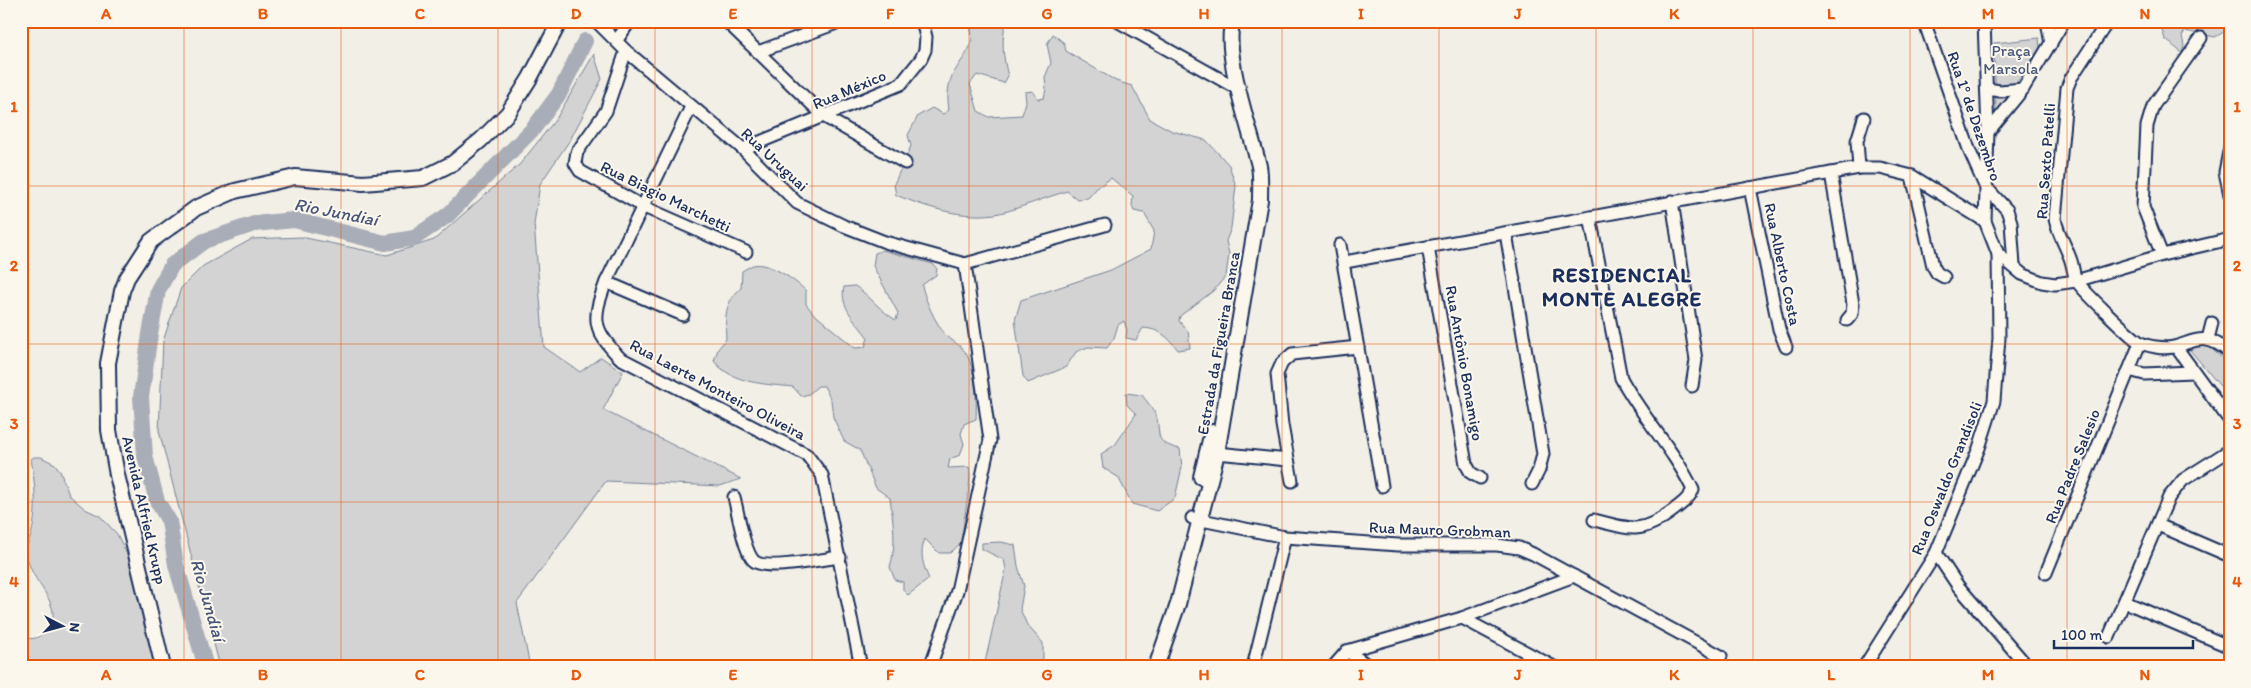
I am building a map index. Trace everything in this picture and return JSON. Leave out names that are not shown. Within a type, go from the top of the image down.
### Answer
[{"type":"main road","name":"Avenida Alfried Krupp","points":[[163,667],[116,475],[109,430],[108,363],[122,291],[127,278],[151,242],[196,208],[235,191],[295,177],[363,184],[423,178],[453,164],[481,140],[508,112],[530,78],[560,21]]},
{"type":"main road","name":"Estrada da Figueira Branca","points":[[1156,667],[1178,604],[1233,363],[1260,200],[1260,168],[1238,89],[1232,46],[1233,21]]},
{"type":"main road","points":[[1148,667],[1196,519]]},
{"type":"street","name":"Rua Uruguai","points":[[596,21],[626,51],[743,149],[797,203],[844,226],[885,242],[965,264]]},
{"type":"street","points":[[617,40],[630,21]]},
{"type":"street","points":[[726,21],[825,117],[905,163]]},
{"type":"street","points":[[758,52],[842,21]]},
{"type":"street","name":"Rua México","points":[[743,149],[889,90],[908,78],[925,50],[926,37],[922,21]]},
{"type":"street","points":[[1118,21],[1238,89]]},
{"type":"street","name":"Rua 1º de Dezembro","points":[[1924,21],[1965,139],[1984,186],[1985,221],[1998,254]]},
{"type":"street","points":[[1984,21],[1988,132],[1984,186],[2006,210],[2011,222],[2014,266]]},
{"type":"street","points":[[2047,21],[2051,44]]},
{"type":"street","points":[[1988,132],[2023,89],[2064,21]]},
{"type":"street","name":"Rua Sexto Patelli","points":[[2076,281],[2071,258],[2058,235],[2055,219],[2067,88],[2071,78],[2108,21]]},
{"type":"street","points":[[2162,255],[2143,207],[2147,126],[2153,106],[2201,38]]},
{"type":"street","name":"Rua Biagio Marchetti","points":[[626,51],[606,111],[577,152],[575,164],[580,171],[644,207],[746,252]]},
{"type":"street","points":[[1987,89],[2000,91],[2023,89]]},
{"type":"street","name":"Rua Laerte Monteiro Oliveira","points":[[691,106],[644,207],[606,282],[597,312],[597,328],[604,342],[620,358],[807,455],[822,476],[861,667]]},
{"type":"street","points":[[1859,168],[1857,141],[1864,118]]},
{"type":"street","points":[[2230,147],[2226,172],[2230,195]]},
{"type":"street","points":[[1345,262],[1859,168],[1880,168],[1912,176],[1985,221]]},
{"type":"street","points":[[1831,173],[1853,304],[1852,314],[1847,320]]},
{"type":"street","points":[[1912,176],[1933,266],[1937,273],[1944,277]]},
{"type":"street","name":"Rua Alberto Costa","points":[[1750,188],[1779,329],[1786,347]]},
{"type":"street","points":[[1672,201],[1696,360],[1692,386]]},
{"type":"street","points":[[1590,217],[1621,378],[1630,394],[1686,474],[1693,490],[1688,498],[1654,525],[1637,529],[1594,520]]},
{"type":"street","points":[[930,667],[957,591],[990,440],[965,264],[1105,225]]},
{"type":"street","points":[[1506,234],[1543,454],[1539,470],[1532,484]]},
{"type":"street","points":[[1998,254],[2022,274],[2042,282],[2055,284],[2076,281],[2162,255],[2230,239]]},
{"type":"street","points":[[1340,245],[1345,262],[1382,486]]},
{"type":"street","name":"Rua Antônio Bonamigo","points":[[1428,246],[1466,464],[1471,473],[1480,478]]},
{"type":"street","name":"Rua Oswaldo Grandisoli","points":[[1864,667],[1936,553],[1979,448],[1994,401],[1999,338],[1998,254]]},
{"type":"street","points":[[2076,281],[2140,343],[2158,347],[2176,347],[2194,339],[2208,339],[2221,345],[2230,353]]},
{"type":"street","points":[[606,282],[683,315]]},
{"type":"street","points":[[2208,339],[2212,323]]},
{"type":"street","name":"Rua Padre Salesio","points":[[2046,573],[2140,343]]},
{"type":"street","points":[[1292,482],[1277,374],[1282,363],[1292,354],[1358,347]]},
{"type":"street","points":[[2176,347],[2230,421]]},
{"type":"street","points":[[2129,370],[2144,374],[2194,372]]},
{"type":"street","points":[[2109,637],[2169,497],[2183,480],[2230,450]]},
{"type":"street","points":[[1212,454],[1288,460]]},
{"type":"street","points":[[734,497],[748,552],[754,561],[766,566],[840,557]]},
{"type":"street","name":"Rua Mauro Grobman","points":[[1196,519],[1285,537],[1398,545],[1488,545],[1519,548],[1721,656]]},
{"type":"street","points":[[2158,525],[2230,556]]},
{"type":"street","points":[[1253,667],[1285,537]]},
{"type":"street","points":[[1936,553],[1958,586],[2028,667]]},
{"type":"street","points":[[1333,667],[1347,652],[1462,618],[1574,576]]},
{"type":"street","points":[[2125,602],[2230,648]]},
{"type":"street","points":[[1481,610],[1488,632]]},
{"type":"street","points":[[1462,618],[1554,667]]},
{"type":"street","points":[[1347,652],[1370,667]]},
{"type":"green space","points":[[968,21],[1006,21],[1003,49],[1008,76],[1004,83],[977,75],[970,84],[978,111],[989,117],[1022,115],[1026,102],[1025,92],[1033,91],[1038,99],[1044,98],[1046,89],[1045,77],[1051,63],[1047,44],[1053,34],[1064,43],[1066,51],[1116,81],[1132,86],[1150,119],[1172,131],[1206,140],[1229,165],[1236,186],[1231,228],[1226,241],[1229,254],[1226,276],[1213,291],[1180,316],[1179,321],[1188,331],[1190,348],[1178,350],[1163,334],[1143,328],[1136,340],[1126,338],[1127,330],[1124,321],[1118,325],[1114,338],[1107,348],[1088,347],[1076,352],[1066,367],[1028,383],[1023,376],[1015,320],[1021,300],[1111,270],[1151,249],[1154,231],[1144,213],[1134,211],[1132,206],[1133,196],[1111,178],[1097,188],[1088,198],[1077,199],[1067,191],[1015,209],[994,214],[980,215],[951,212],[923,205],[896,195],[894,184],[911,146],[908,135],[918,116],[932,108],[943,114],[949,110],[950,80],[967,53],[971,42],[971,29]]},
{"type":"green space","points":[[2166,21],[2226,21],[2226,23],[2224,32],[2215,37],[2185,31],[2182,36],[2184,46],[2182,53],[2165,39],[2162,30]]},
{"type":"green space","name":"Praça Marsola","points":[[2039,38],[2040,48],[1996,114],[1994,43]]},
{"type":"green space","points":[[594,54],[602,79],[570,140],[540,184],[534,224],[544,347],[580,372],[601,357],[623,372],[603,410],[741,479],[720,486],[606,481],[517,603],[530,667],[220,667],[159,431],[163,341],[181,288],[203,266],[252,239],[301,237],[387,255],[434,240],[520,164],[556,119]]},
{"type":"green space","points":[[883,250],[933,264],[937,269],[936,275],[922,285],[925,297],[938,324],[947,337],[962,348],[967,355],[972,369],[976,395],[976,419],[964,424],[961,434],[964,444],[960,455],[950,459],[948,468],[969,467],[970,481],[962,542],[950,553],[939,553],[925,539],[922,559],[929,579],[908,595],[903,590],[903,582],[895,580],[890,567],[894,541],[890,498],[876,488],[860,450],[844,441],[833,417],[831,400],[824,386],[818,386],[809,394],[801,396],[793,387],[761,384],[740,379],[721,369],[714,361],[718,349],[726,339],[727,311],[731,299],[741,288],[742,271],[753,265],[767,266],[796,282],[806,291],[806,304],[813,313],[855,348],[865,347],[868,338],[846,308],[843,294],[844,287],[855,286],[896,320],[898,313],[873,266],[875,253]]},
{"type":"green space","points":[[2205,343],[2230,365],[2230,398],[2190,350]]},
{"type":"green space","points":[[1126,393],[1142,395],[1156,415],[1162,441],[1165,444],[1180,449],[1182,467],[1175,498],[1157,511],[1132,504],[1118,477],[1103,468],[1101,454],[1115,445],[1136,414],[1127,405]]},
{"type":"green space","points":[[41,457],[55,464],[60,471],[69,495],[85,509],[100,516],[117,534],[138,577],[143,621],[156,667],[21,667],[21,636],[31,639],[37,638],[51,624],[53,616],[49,600],[31,569],[25,550],[33,529],[35,494],[31,459]]},
{"type":"green space","points":[[1001,542],[1015,545],[1018,566],[1024,586],[1020,609],[1027,625],[1043,643],[1043,658],[1039,667],[984,667],[1006,569],[1004,560],[982,549],[982,543]]},
{"type":"waterway","name":"Rio Jundiaí","points":[[206,667],[176,565],[169,521],[157,501],[145,456],[141,397],[158,290],[172,265],[204,241],[254,224],[294,220],[385,243],[414,238],[448,215],[533,129],[559,94],[585,41]]},
{"type":"district","name":"RESIDENCIAL MONTE ALEGRE","points":[[1622,287]]}]
